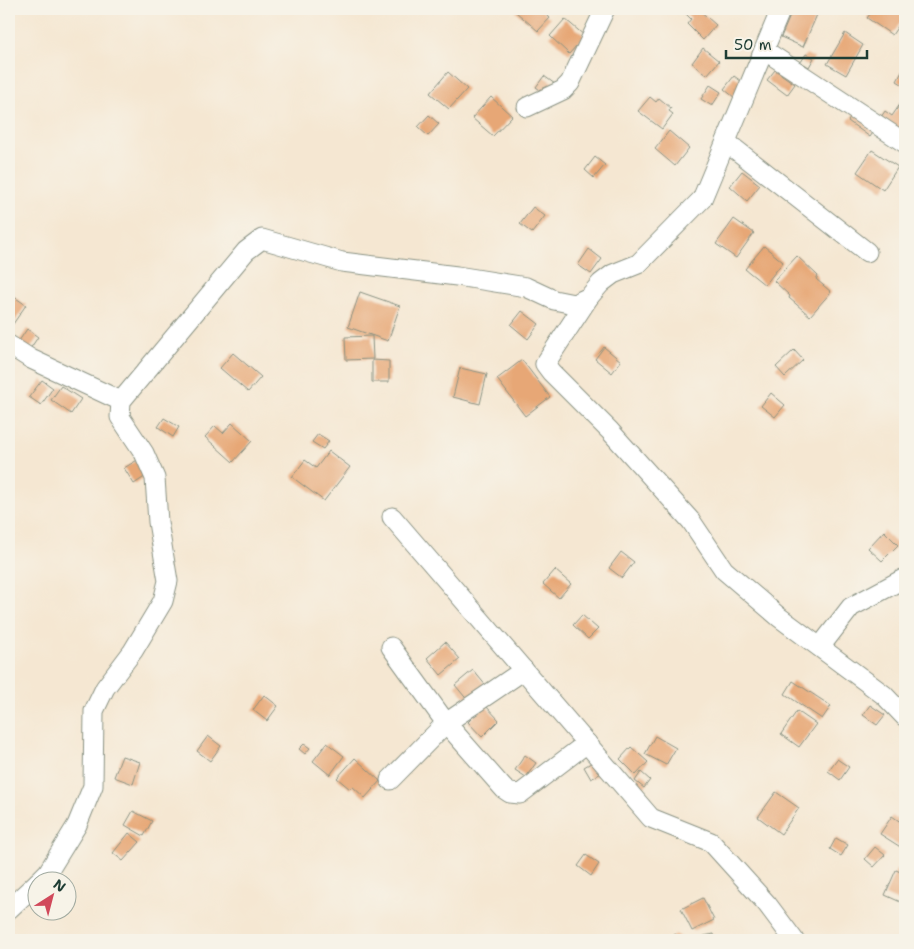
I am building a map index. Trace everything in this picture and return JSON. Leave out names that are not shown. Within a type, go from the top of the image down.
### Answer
[{"type":"street","points":[[527,107],[563,90],[570,83],[605,9]]},
{"type":"street","points":[[781,9],[702,199],[638,264],[613,274],[601,283],[589,297],[545,364],[610,431],[690,521],[724,570],[779,616],[884,695],[905,717]]},
{"type":"street","points":[[764,50],[905,143]]},
{"type":"street","points":[[726,142],[867,252]]},
{"type":"street","points":[[48,872],[77,825],[93,786],[94,710],[105,688],[133,651],[163,601],[168,582],[158,522],[155,478],[144,453],[120,417],[121,401],[246,251],[262,239],[342,262],[457,276],[526,287],[554,300],[574,304],[589,297]]},
{"type":"street","points":[[9,345],[31,359],[121,401]]},
{"type":"street","points":[[392,516],[651,818],[711,842],[767,904],[794,940]]},
{"type":"street","points":[[820,647],[852,607],[904,580]]},
{"type":"street","points":[[391,647],[446,723],[504,789],[510,793],[520,794],[587,743]]},
{"type":"street","points":[[390,780],[446,723],[524,670]]},
{"type":"street","points":[[9,909],[28,891]]},
{"type":"building","points":[[519,9],[540,9],[550,18],[538,31],[516,12]]},
{"type":"building","points":[[692,9],[698,9],[716,25],[703,40],[687,24],[691,19],[686,14]]},
{"type":"building","points":[[793,9],[819,10],[803,47],[781,37]]},
{"type":"building","points":[[874,9],[899,9],[905,13],[905,16],[892,35],[867,18]]},
{"type":"building","points":[[565,19],[585,36],[569,54],[550,36]]},
{"type":"building","points":[[905,21],[905,35],[899,31]]},
{"type":"building","points":[[845,33],[863,45],[846,75],[827,64]]},
{"type":"building","points":[[703,48],[719,61],[707,75],[692,63]]},
{"type":"building","points":[[806,54],[814,58],[809,67],[801,62]]},
{"type":"building","points":[[905,66],[905,86],[897,81]]},
{"type":"building","points":[[775,70],[795,84],[787,95],[767,80]]},
{"type":"building","points":[[448,72],[467,89],[449,109],[430,93]]},
{"type":"building","points":[[544,76],[555,84],[547,95],[536,87]]},
{"type":"building","points":[[734,76],[745,84],[735,98],[724,89]]},
{"type":"building","points":[[710,85],[721,92],[712,106],[701,99]]},
{"type":"building","points":[[491,97],[512,116],[493,136],[472,118]]},
{"type":"building","points":[[650,97],[656,102],[659,98],[671,108],[669,111],[673,114],[662,129],[638,111]]},
{"type":"building","points":[[903,100],[905,102],[905,141],[879,120],[885,111],[892,116]]},
{"type":"building","points":[[855,112],[877,127],[870,137],[848,121]]},
{"type":"building","points":[[429,115],[439,124],[428,136],[418,127]]},
{"type":"building","points":[[669,131],[689,148],[675,166],[655,149]]},
{"type":"building","points":[[872,150],[898,167],[883,190],[857,172]]},
{"type":"building","points":[[595,157],[605,165],[594,178],[585,170]]},
{"type":"building","points":[[742,171],[760,185],[747,201],[730,186]]},
{"type":"building","points":[[533,207],[545,216],[532,233],[520,224]]},
{"type":"building","points":[[734,219],[754,233],[736,258],[716,244]]},
{"type":"building","points":[[764,246],[783,262],[765,285],[745,269]]},
{"type":"building","points":[[589,249],[602,259],[591,274],[578,265]]},
{"type":"building","points":[[797,256],[818,276],[816,279],[831,292],[810,316],[789,298],[790,296],[774,281]]},
{"type":"building","points":[[360,292],[400,306],[388,341],[348,327]]},
{"type":"building","points":[[10,294],[26,305],[13,324],[9,321]]},
{"type":"building","points":[[522,311],[539,324],[528,339],[511,325]]},
{"type":"building","points":[[27,329],[38,337],[28,352],[17,344]]},
{"type":"building","points":[[372,336],[373,359],[346,360],[345,337]]},
{"type":"building","points":[[604,347],[621,361],[612,373],[595,359]]},
{"type":"building","points":[[794,350],[803,360],[785,377],[776,367]]},
{"type":"building","points":[[233,353],[261,377],[248,392],[220,368]]},
{"type":"building","points":[[372,360],[389,361],[389,382],[372,382]]},
{"type":"building","points":[[522,360],[550,397],[525,416],[497,379]]},
{"type":"building","points":[[460,368],[487,374],[480,404],[453,397]]},
{"type":"building","points":[[42,380],[53,388],[41,405],[29,397]]},
{"type":"building","points":[[61,386],[81,399],[71,414],[51,400]]},
{"type":"building","points":[[771,393],[785,405],[775,417],[761,406]]},
{"type":"building","points":[[164,418],[179,427],[173,437],[158,427]]},
{"type":"building","points":[[232,423],[252,441],[233,462],[205,437],[215,426],[223,433]]},
{"type":"building","points":[[318,434],[329,441],[323,449],[312,442]]},
{"type":"building","points":[[329,451],[350,467],[324,501],[292,477],[305,460],[316,468]]},
{"type":"building","points":[[139,459],[149,474],[134,484],[124,468]]},
{"type":"building","points":[[884,531],[898,545],[882,561],[868,548]]},
{"type":"building","points":[[621,552],[634,562],[622,578],[609,568]]},
{"type":"building","points":[[555,570],[571,584],[559,598],[543,584]]},
{"type":"building","points":[[582,615],[598,629],[588,639],[573,625]]},
{"type":"building","points":[[445,642],[460,659],[441,675],[427,658]]},
{"type":"building","points":[[473,670],[487,687],[469,702],[455,685]]},
{"type":"building","points":[[793,681],[831,706],[822,719],[785,694]]},
{"type":"building","points":[[264,695],[278,706],[267,721],[253,710]]},
{"type":"building","points":[[485,705],[499,720],[482,737],[468,722]]},
{"type":"building","points":[[870,705],[885,715],[877,725],[863,715]]},
{"type":"building","points":[[797,711],[816,724],[799,747],[781,734]]},
{"type":"building","points":[[208,736],[221,746],[210,761],[197,751]]},
{"type":"building","points":[[655,736],[676,748],[666,765],[645,754]]},
{"type":"building","points":[[327,743],[344,756],[330,775],[313,761]]},
{"type":"building","points":[[304,744],[310,748],[305,754],[299,749]]},
{"type":"building","points":[[631,747],[648,762],[636,775],[620,759]]},
{"type":"building","points":[[525,755],[536,763],[526,777],[515,770]]},
{"type":"building","points":[[122,756],[140,762],[133,784],[114,777]]},
{"type":"building","points":[[355,758],[380,781],[365,798],[352,786],[350,789],[337,778]]},
{"type":"building","points":[[837,759],[849,767],[840,780],[828,771]]},
{"type":"building","points":[[596,760],[603,772],[591,779],[584,767]]},
{"type":"building","points":[[641,772],[650,780],[644,788],[635,781]]},
{"type":"building","points":[[776,792],[799,808],[781,834],[758,817]]},
{"type":"building","points":[[133,811],[152,821],[144,836],[125,825]]},
{"type":"building","points":[[892,816],[905,825],[905,843],[902,848],[880,834]]},
{"type":"building","points":[[129,833],[140,842],[123,861],[113,853]]},
{"type":"building","points":[[836,838],[848,845],[841,856],[830,849]]},
{"type":"building","points":[[875,847],[885,855],[874,867],[865,859]]},
{"type":"building","points":[[586,855],[599,864],[591,876],[578,866]]},
{"type":"building","points":[[896,870],[905,874],[905,904],[885,895]]},
{"type":"building","points":[[703,898],[714,920],[692,931],[681,909]]},
{"type":"building","points":[[675,934],[683,940],[670,940]]},
{"type":"building","points":[[714,934],[715,940],[704,940],[704,936]]}]
